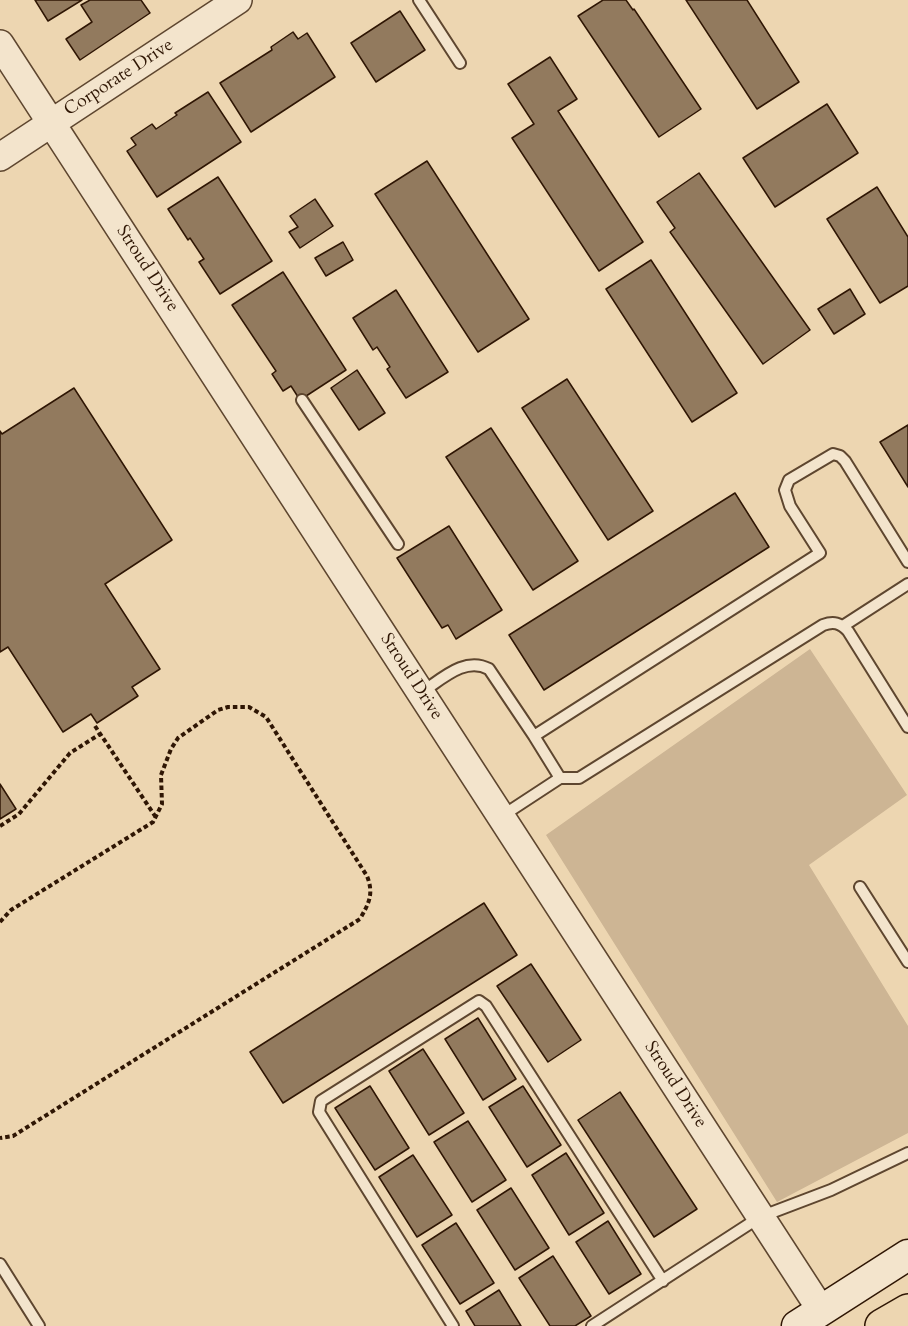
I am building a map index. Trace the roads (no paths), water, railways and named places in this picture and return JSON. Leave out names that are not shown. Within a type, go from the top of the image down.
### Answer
[{"type":"highway","points":[[882,1326],[908,1311]]},
{"type":"main road","points":[[809,1318],[908,1255]]},
{"type":"street","name":"Corporate Drive","points":[[0,157],[238,0]]},
{"type":"street","name":"Stroud Drive","points":[[0,44],[760,1217],[809,1318]]},
{"type":"lane","points":[[419,0],[460,63]]},
{"type":"lane","points":[[302,399],[398,544]]},
{"type":"lane","points":[[534,736],[820,553],[790,506],[785,490],[789,480],[826,457],[837,454],[845,461],[908,561]]},
{"type":"lane","points":[[843,626],[908,584]]},
{"type":"lane","points":[[501,816],[560,778],[579,778],[830,622],[843,626],[908,727]]},
{"type":"lane","points":[[421,693],[463,666],[481,665],[489,669],[560,778]]},
{"type":"lane","points":[[860,887],[908,962]]},
{"type":"lane","points":[[453,1326],[320,1112],[321,1101],[479,1001],[486,1006],[663,1281]]},
{"type":"lane","points":[[592,1326],[760,1217],[831,1190],[908,1154]]},
{"type":"lane","points":[[0,1264],[39,1326]]}]
